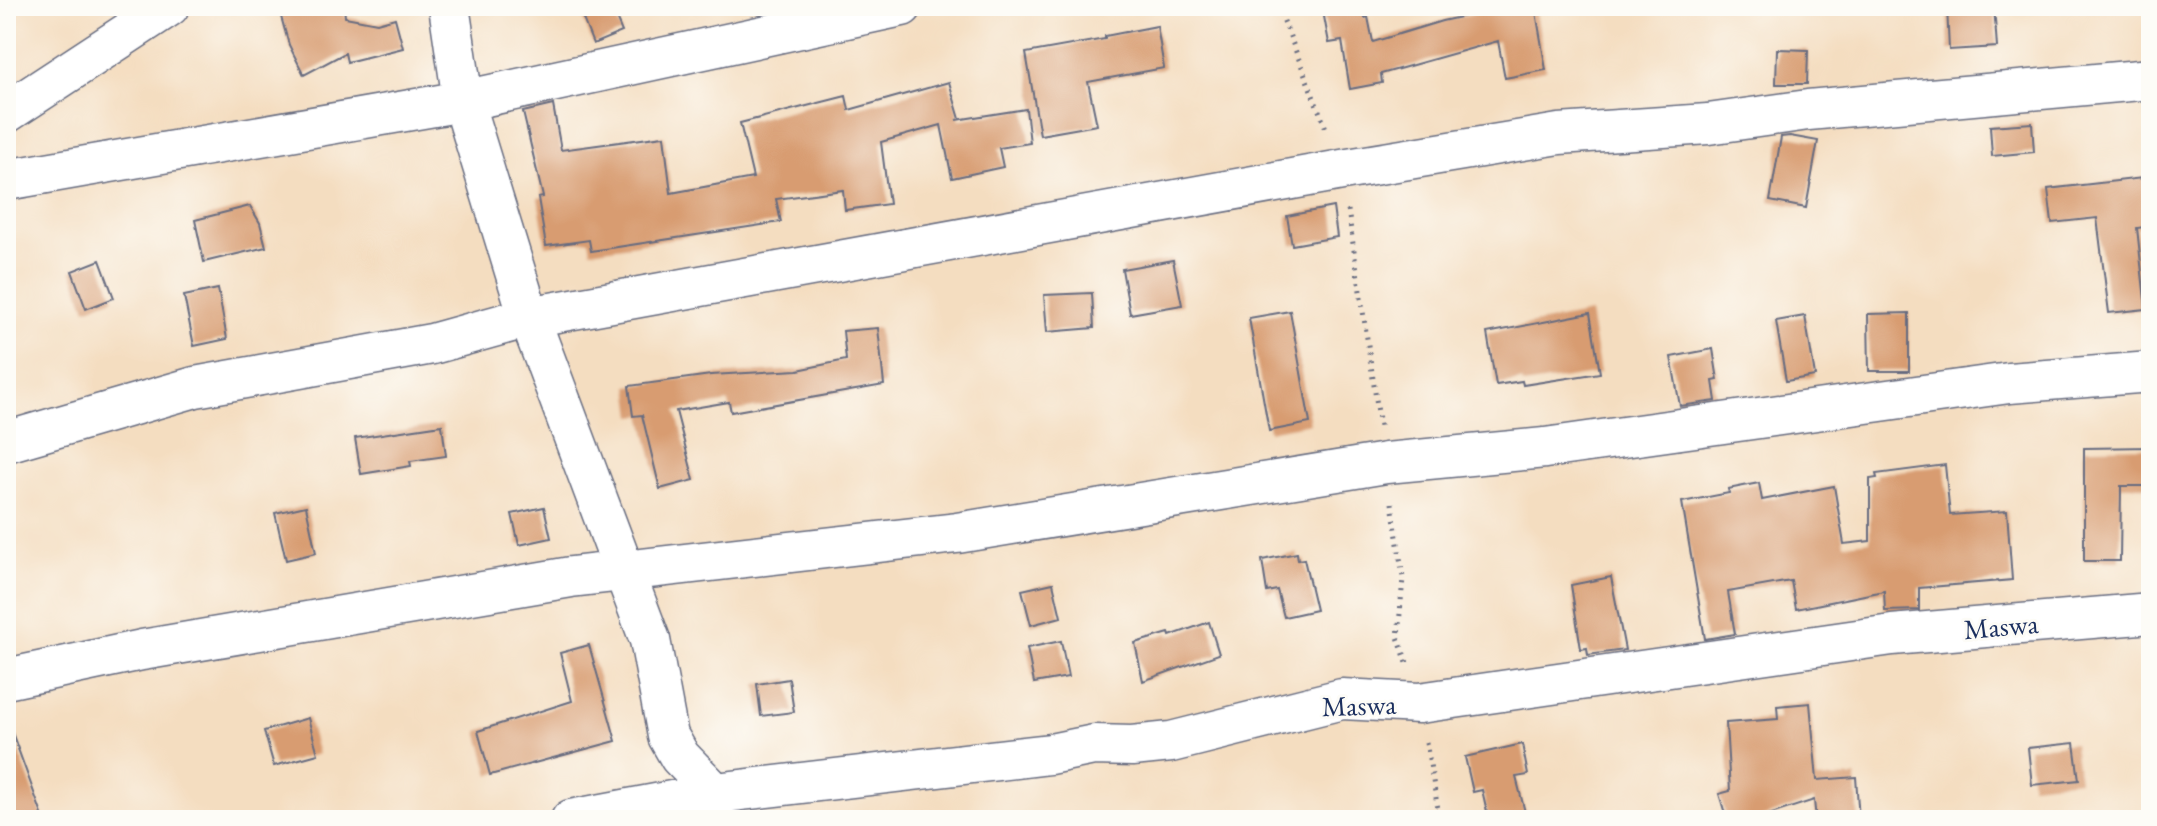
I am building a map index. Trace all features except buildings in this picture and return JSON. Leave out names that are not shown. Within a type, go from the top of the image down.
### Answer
[{"type":"street","points":[[6,113],[169,6]]},
{"type":"street","points":[[449,6],[463,101],[529,317],[650,640],[668,736],[680,757],[719,807]]},
{"type":"street","points":[[6,180],[463,101],[761,20],[902,6]]},
{"type":"street","points":[[6,442],[195,387],[432,344],[529,317],[1342,170],[1559,134],[1708,124],[1808,110],[2151,79]]},
{"type":"street","points":[[6,679],[142,650],[571,577],[957,533],[1386,463],[1545,448],[2009,383],[2151,372]]},
{"type":"street","name":"Maswa","points":[[571,820],[719,807],[1094,745],[1132,746],[1171,742],[1342,699],[1419,703],[1892,635],[2151,613]]},
{"type":"path","points":[[1278,6],[1342,170],[1403,578],[1398,637],[1419,703],[1440,820]]}]
